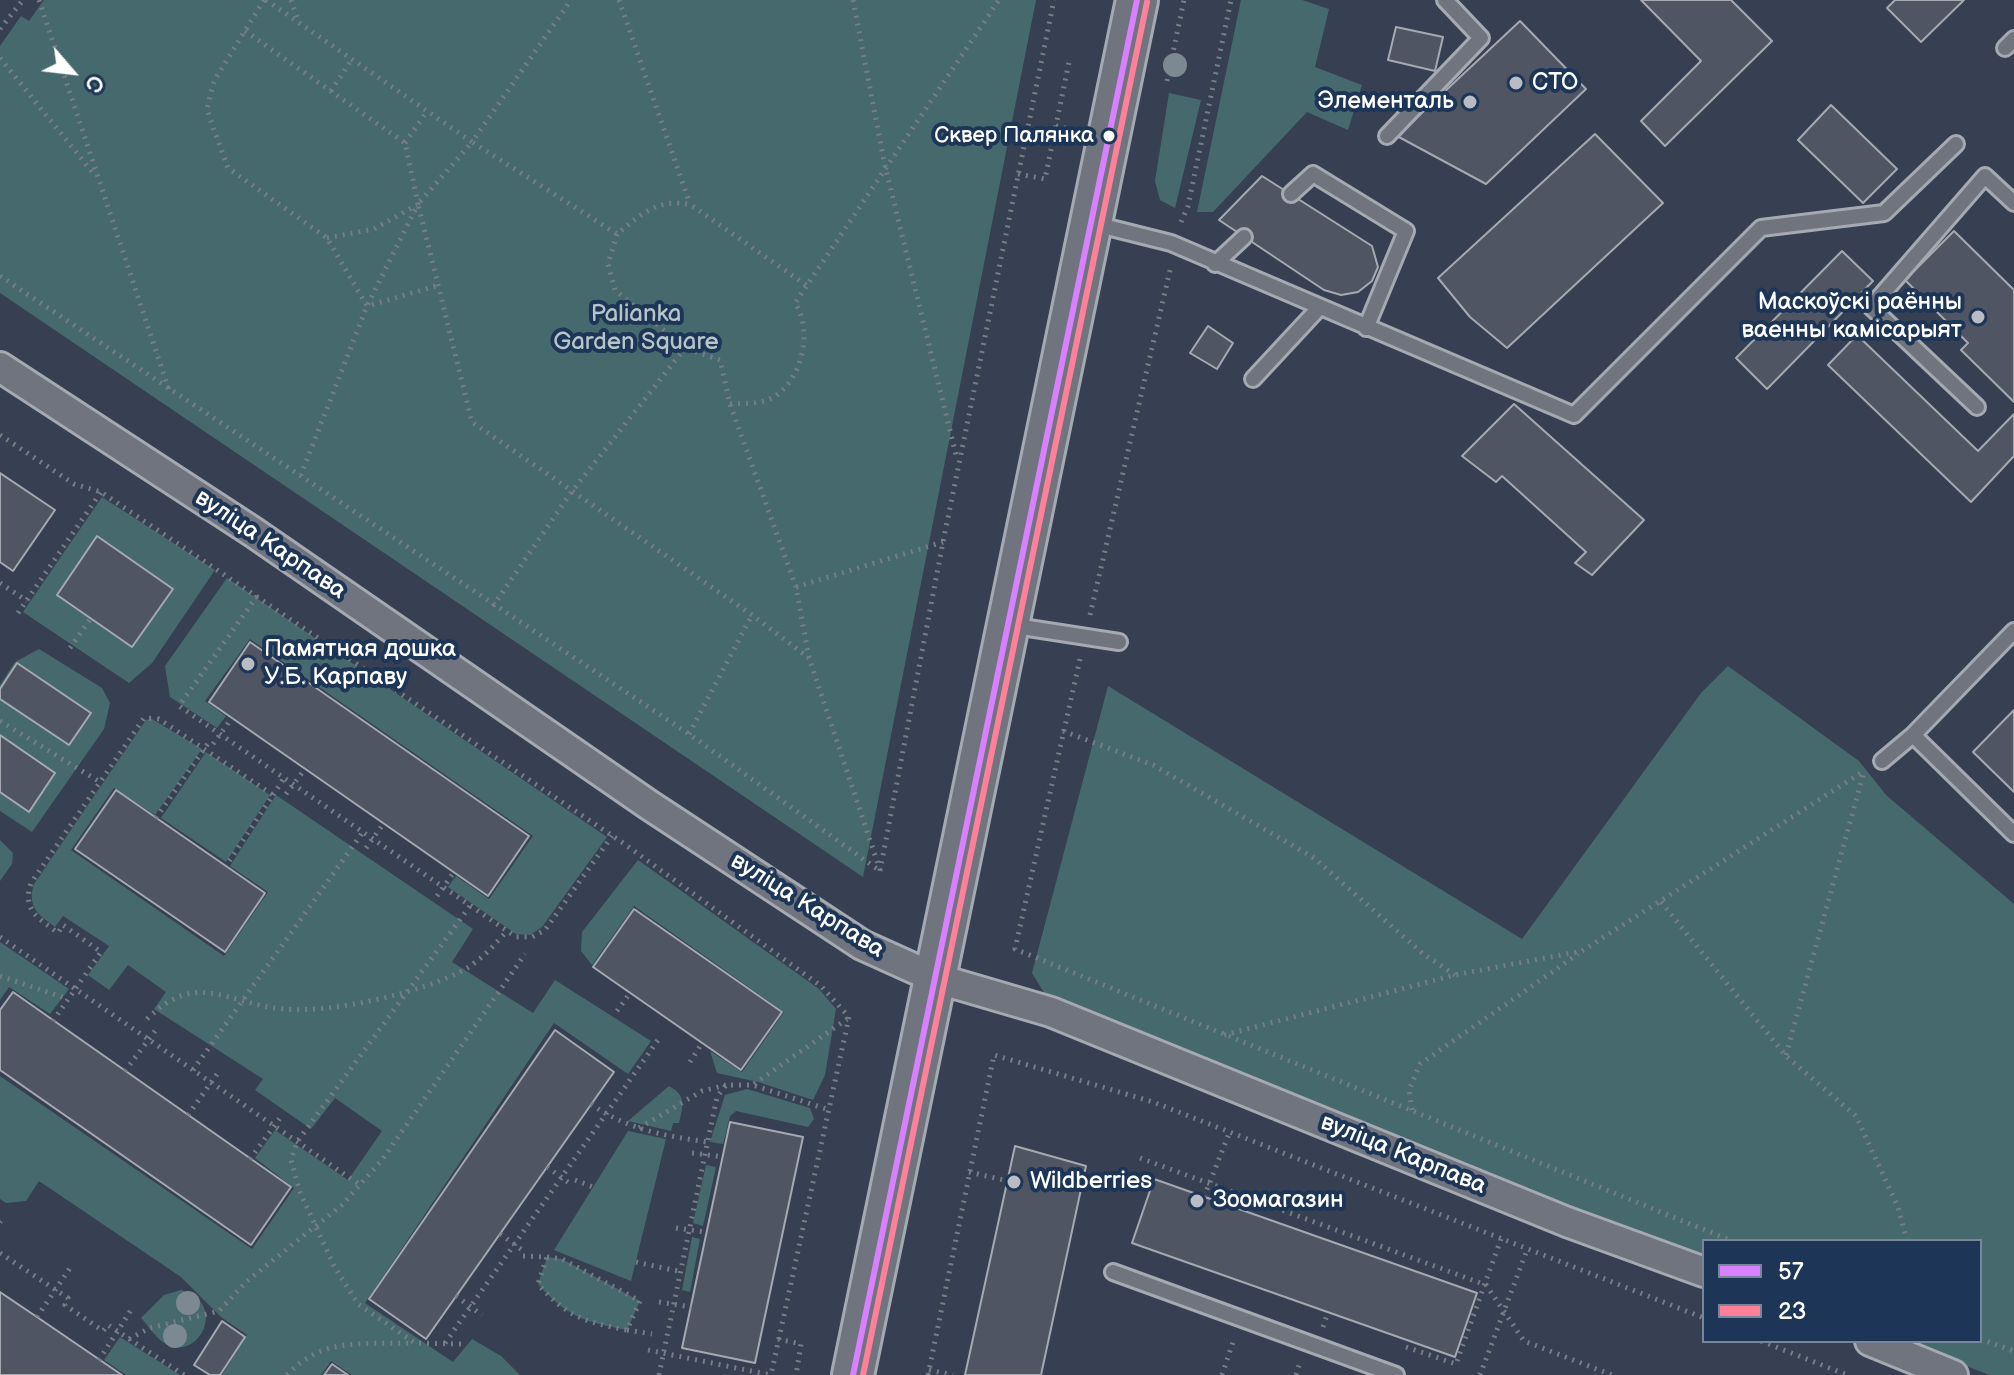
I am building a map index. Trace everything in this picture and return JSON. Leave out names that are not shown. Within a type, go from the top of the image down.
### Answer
[{"type":"main road","points":[[853,1375],[1137,0]]},
{"type":"street","name":"вуліца Карпава","points":[[0,367],[253,532],[649,805],[862,945],[935,978],[1051,1012],[1567,1222],[1702,1271]]},
{"type":"street","points":[[1875,1343],[1953,1375]]},
{"type":"lane","points":[[1387,136],[1481,38],[1445,0]]},
{"type":"lane","points":[[1091,223],[1171,243],[1574,415],[1761,228],[1884,213],[1956,144]]},
{"type":"lane","points":[[1291,194],[1313,174],[1406,231],[1366,328]]},
{"type":"lane","points":[[1977,407],[1871,307],[1985,176],[2014,203]]},
{"type":"lane","points":[[1215,264],[1244,237]]},
{"type":"lane","points":[[1253,379],[1319,308]]},
{"type":"lane","points":[[1008,625],[1119,642]]},
{"type":"lane","points":[[1882,761],[1913,735],[2014,631]]},
{"type":"lane","points":[[1913,735],[2014,834]]},
{"type":"lane","points":[[1113,1272],[1396,1375]]},
{"type":"path","points":[[0,29],[23,0]]},
{"type":"path","points":[[39,0],[170,390]]},
{"type":"path","points":[[367,306],[327,238],[228,168],[207,109],[214,81],[265,0],[472,142],[617,234]]},
{"type":"path","points":[[291,0],[300,23]]},
{"type":"path","points":[[301,475],[367,306],[418,204],[472,142],[571,0]]},
{"type":"path","points":[[619,0],[691,205]]},
{"type":"path","points":[[853,0],[885,166],[959,464]]},
{"type":"path","points":[[730,404],[760,403],[780,393],[795,368],[806,336],[803,315],[795,303],[999,0]]},
{"type":"path","points":[[880,871],[943,542],[1054,0]]},
{"type":"path","points":[[1167,81],[1184,0]]},
{"type":"path","points":[[1231,0],[1188,206],[1171,243],[1168,281],[1015,949],[1727,1239]]},
{"type":"path","points":[[245,31],[405,143],[436,286],[472,422],[570,494],[752,615],[809,658]]},
{"type":"path","points":[[0,58],[96,177]]},
{"type":"path","points":[[331,91],[352,59]]},
{"type":"path","points":[[1018,174],[1045,179],[1069,62]]},
{"type":"path","points":[[405,143],[427,111]]},
{"type":"path","points":[[806,285],[691,205],[675,201],[658,204],[617,234],[608,264],[615,290],[685,348],[720,360],[730,404],[796,587],[809,658],[880,871]]},
{"type":"path","points":[[327,238],[374,229],[418,204]]},
{"type":"path","points":[[0,276],[689,734],[880,871]]},
{"type":"path","points":[[367,306],[436,286]]},
{"type":"path","points":[[493,606],[570,494],[685,348]]},
{"type":"path","points":[[0,435],[74,484],[101,492],[612,836],[821,986],[849,1017]]},
{"type":"path","points":[[18,613],[101,492]]},
{"type":"path","points":[[796,587],[943,542]]},
{"type":"path","points":[[0,583],[27,601]]},
{"type":"path","points":[[257,596],[179,706],[470,906],[516,937],[532,937],[545,930],[612,836]]},
{"type":"path","points":[[689,734],[752,615]]},
{"type":"path","points":[[70,648],[91,618]]},
{"type":"path","points":[[53,1021],[101,952],[63,925],[58,933],[37,918],[28,907],[27,896],[31,883],[144,718],[159,719],[273,795]]},
{"type":"path","points":[[156,818],[204,749],[232,718]]},
{"type":"path","points":[[0,721],[100,782]]},
{"type":"path","points":[[1063,731],[1153,765],[1314,858],[1422,953],[1455,975]]},
{"type":"path","points":[[1413,1111],[1409,1090],[1420,1064],[1582,951],[1882,761]]},
{"type":"path","points":[[286,794],[305,769]]},
{"type":"path","points":[[1786,1056],[1865,771]]},
{"type":"path","points":[[226,866],[284,778]]},
{"type":"path","points":[[366,848],[384,823]]},
{"type":"path","points":[[193,1070],[363,832]]},
{"type":"path","points":[[437,896],[454,872]]},
{"type":"path","points":[[1661,902],[1786,1056],[1856,1116],[1898,1207],[1906,1239]]},
{"type":"path","points":[[415,1343],[358,1304],[315,1227],[293,1174],[291,1160],[297,1142],[470,906]]},
{"type":"path","points":[[147,1019],[162,1004],[193,992],[243,999],[283,1009],[327,1007],[405,994],[466,969],[507,931]]},
{"type":"path","points":[[0,937],[360,1185]]},
{"type":"path","points":[[1224,1035],[1455,975],[1582,951]]},
{"type":"path","points":[[129,1339],[150,1328],[219,1311],[247,1281],[315,1227],[360,1185],[382,1160],[525,954]]},
{"type":"path","points":[[0,976],[68,999]]},
{"type":"path","points":[[617,1011],[630,993]]},
{"type":"path","points":[[753,1085],[849,1017]]},
{"type":"path","points":[[648,1350],[771,1375],[849,1017]]},
{"type":"path","points":[[125,1071],[158,1027]]},
{"type":"path","points":[[445,1344],[658,1040]]},
{"type":"path","points":[[690,1062],[702,1043]]},
{"type":"path","points":[[953,1375],[928,1372],[994,1055],[1153,1102],[1702,1317]]},
{"type":"path","points":[[188,1115],[220,1070]]},
{"type":"path","points":[[638,1129],[702,1091],[726,1085],[753,1085],[827,1109]]},
{"type":"path","points":[[659,1375],[717,1097],[726,1085]]},
{"type":"path","points":[[591,1104],[616,1122],[707,1142]]},
{"type":"path","points":[[250,1159],[283,1114]]},
{"type":"path","points":[[1204,1197],[1230,1131]]},
{"type":"path","points":[[692,1153],[723,1157]]},
{"type":"path","points":[[1140,1158],[1486,1285],[1524,1341],[1612,1375]]},
{"type":"path","points":[[547,1167],[562,1177],[593,1187]]},
{"type":"path","points":[[969,1172],[1008,1181]]},
{"type":"path","points":[[676,1228],[706,1232]]},
{"type":"path","points":[[500,1234],[524,1254],[562,1259],[640,1301],[627,1330]]},
{"type":"path","points":[[1406,1347],[1456,1364],[1501,1239]]},
{"type":"path","points":[[1480,1375],[1527,1250]]},
{"type":"path","points":[[0,1253],[68,1298],[65,1305],[103,1331],[108,1325],[184,1375]]},
{"type":"path","points":[[547,1257],[538,1284],[570,1316],[652,1334]]},
{"type":"path","points":[[636,1262],[682,1272]]},
{"type":"path","points":[[37,1317],[70,1268]]},
{"type":"path","points":[[456,1296],[482,1315]]},
{"type":"path","points":[[659,1302],[691,1307]]},
{"type":"path","points":[[99,1360],[131,1310]]},
{"type":"path","points":[[778,1339],[801,1344],[796,1375]]},
{"type":"path","points":[[1982,1340],[2014,1351]]},
{"type":"path","points":[[1766,1343],[1847,1375]]},
{"type":"path","points":[[287,1375],[301,1360],[324,1347],[461,1344]]},
{"type":"green space","name":"Palianka Garden Square","points":[[44,0],[1036,0],[863,877],[0,293],[0,46],[21,16],[29,21]]},
{"type":"green space","points":[[1241,0],[1302,0],[1329,9],[1315,67],[1362,85],[1348,130],[1307,112],[1213,212],[1197,212]]},
{"type":"green space","points":[[1169,93],[1201,100],[1175,208],[1160,200],[1155,181]]},
{"type":"green space","points":[[102,497],[215,570],[152,663],[129,683],[23,612]]},
{"type":"green space","points":[[227,578],[607,837],[542,927],[530,935],[516,934],[448,887],[456,876],[489,899],[533,836],[250,639],[205,701],[226,716],[217,728],[170,697],[165,666]]},
{"type":"green space","points":[[39,649],[102,688],[110,703],[104,729],[32,832],[0,811],[0,685],[15,662]]},
{"type":"green space","points":[[1728,666],[1859,761],[1886,795],[2014,904],[2014,1375],[1989,1375],[1909,1343],[1982,1343],[1982,1239],[1702,1239],[1702,1259],[1046,996],[1032,973],[1108,686],[1522,939],[1701,693]]},
{"type":"green space","points":[[152,719],[202,749],[155,815],[114,788],[71,850],[224,956],[268,892],[230,866],[276,795],[473,929],[452,962],[533,1013],[555,980],[651,1041],[628,1074],[554,1023],[365,1303],[453,1362],[472,1339],[501,1356],[520,1375],[352,1375],[331,1361],[321,1375],[222,1375],[247,1335],[221,1317],[181,1277],[39,1181],[26,1201],[6,1203],[0,1199],[0,1076],[252,1249],[294,1188],[255,1158],[275,1130],[348,1180],[382,1131],[335,1098],[311,1129],[255,1090],[263,1079],[154,1009],[166,992],[128,965],[109,990],[88,975],[109,946],[63,916],[55,927],[35,909],[32,898],[34,884],[146,720]]},
{"type":"green space","points":[[206,752],[270,795],[226,862],[161,818]]},
{"type":"green space","points":[[0,840],[13,853],[12,864],[0,881]]},
{"type":"green space","points":[[638,860],[819,989],[836,1009],[825,1075],[813,1100],[758,1082],[717,1073],[710,1051],[742,1072],[784,1012],[634,906],[592,965],[581,951],[582,932]]},
{"type":"green space","points":[[0,942],[69,989],[50,1014],[9,987],[0,1000]]},
{"type":"green space","points":[[669,1086],[679,1094],[682,1102],[679,1123],[673,1123],[671,1131],[628,1121]]},
{"type":"green space","points":[[747,1089],[810,1108],[814,1119],[808,1127],[736,1111],[730,1116],[723,1144],[710,1142],[725,1095]]},
{"type":"green space","points":[[628,1131],[666,1139],[631,1281],[554,1250]]},
{"type":"green space","points":[[706,1165],[716,1167],[703,1226],[693,1223]]},
{"type":"green space","points":[[692,1237],[700,1239],[690,1292],[682,1290]]},
{"type":"green space","points":[[547,1257],[562,1259],[640,1301],[627,1330],[578,1316],[548,1295],[538,1284]]},
{"type":"green space","points":[[181,1290],[196,1297],[204,1307],[206,1319],[196,1340],[187,1346],[175,1347],[160,1340],[141,1318],[164,1295]]},
{"type":"green space","points":[[120,1337],[180,1375],[126,1375],[104,1360]]},
{"type":"building","points":[[1641,0],[1731,0],[1772,41],[1665,146],[1641,121],[1701,61]]},
{"type":"building","points":[[1895,0],[1964,0],[1921,42],[1887,8]]},
{"type":"building","points":[[1520,21],[1586,89],[1486,184],[1397,136]]},
{"type":"building","points":[[1396,27],[1443,37],[1435,71],[1388,60]]},
{"type":"building","points":[[1831,105],[1897,169],[1863,203],[1798,140]]},
{"type":"building","points":[[1595,134],[1663,203],[1507,348],[1470,317],[1438,278]]},
{"type":"building","points":[[1262,176],[1372,246],[1378,267],[1372,281],[1358,292],[1341,295],[1324,290],[1219,220]]},
{"type":"building","name":"Маскоўскі раённы ваенны камісарыят","points":[[1954,231],[2014,290],[2014,402],[1961,350],[1968,343],[1905,280]]},
{"type":"building","points":[[1842,251],[1873,281],[1767,389],[1736,358]]},
{"type":"building","points":[[1208,326],[1233,343],[1217,369],[1190,353]]},
{"type":"building","points":[[1857,335],[1978,451],[2014,414],[2014,456],[1971,502],[1828,365]]},
{"type":"building","points":[[1514,404],[1644,520],[1592,575],[1575,563],[1586,552],[1502,476],[1496,482],[1462,456]]},
{"type":"building","points":[[0,473],[55,510],[13,571],[0,562]]},
{"type":"building","points":[[97,536],[173,589],[132,647],[57,595]]},
{"type":"building","points":[[250,642],[529,836],[488,896],[209,702]]},
{"type":"building","points":[[17,663],[91,713],[69,745],[0,699],[0,689]]},
{"type":"building","points":[[2014,710],[2014,792],[1973,752]]},
{"type":"building","points":[[0,735],[55,773],[29,812],[0,792]]},
{"type":"building","points":[[116,790],[265,893],[225,952],[75,849]]},
{"type":"building","points":[[634,909],[782,1012],[741,1070],[593,967]]},
{"type":"building","points":[[13,992],[291,1187],[251,1245],[0,1070],[0,1010]]},
{"type":"building","points":[[555,1030],[614,1072],[426,1339],[369,1299]]},
{"type":"building","points":[[730,1122],[803,1137],[755,1363],[682,1348]]},
{"type":"building","points":[[1015,1146],[1086,1166],[1041,1375],[965,1375]]},
{"type":"building","points":[[1154,1179],[1477,1293],[1455,1357],[1132,1243]]},
{"type":"building","points":[[0,1292],[37,1317],[122,1375],[0,1375]]},
{"type":"building","points":[[222,1321],[245,1337],[220,1375],[210,1375],[194,1365]]},
{"type":"building","points":[[332,1364],[348,1375],[324,1375]]},
{"type":"transit line","name":"57","points":[[853,1375],[1137,0]]},
{"type":"transit line","name":"23","points":[[863,1375],[1147,2]]},
{"type":"place","name":"СТО","points":[[1516,83]]},
{"type":"place","name":"Элементаль","points":[[1470,102]]},
{"type":"place","name":"Сквер Палянка","points":[[1109,136]]},
{"type":"place","name":"Маскоўскі раённы ваенны камісарыят","points":[[1978,317]]},
{"type":"place","name":"Памятная дошка У.Б. Карпаву","points":[[248,664]]},
{"type":"place","name":"Wildberries","points":[[1014,1182]]},
{"type":"place","name":"Зоомагазин","points":[[1197,1201]]}]
